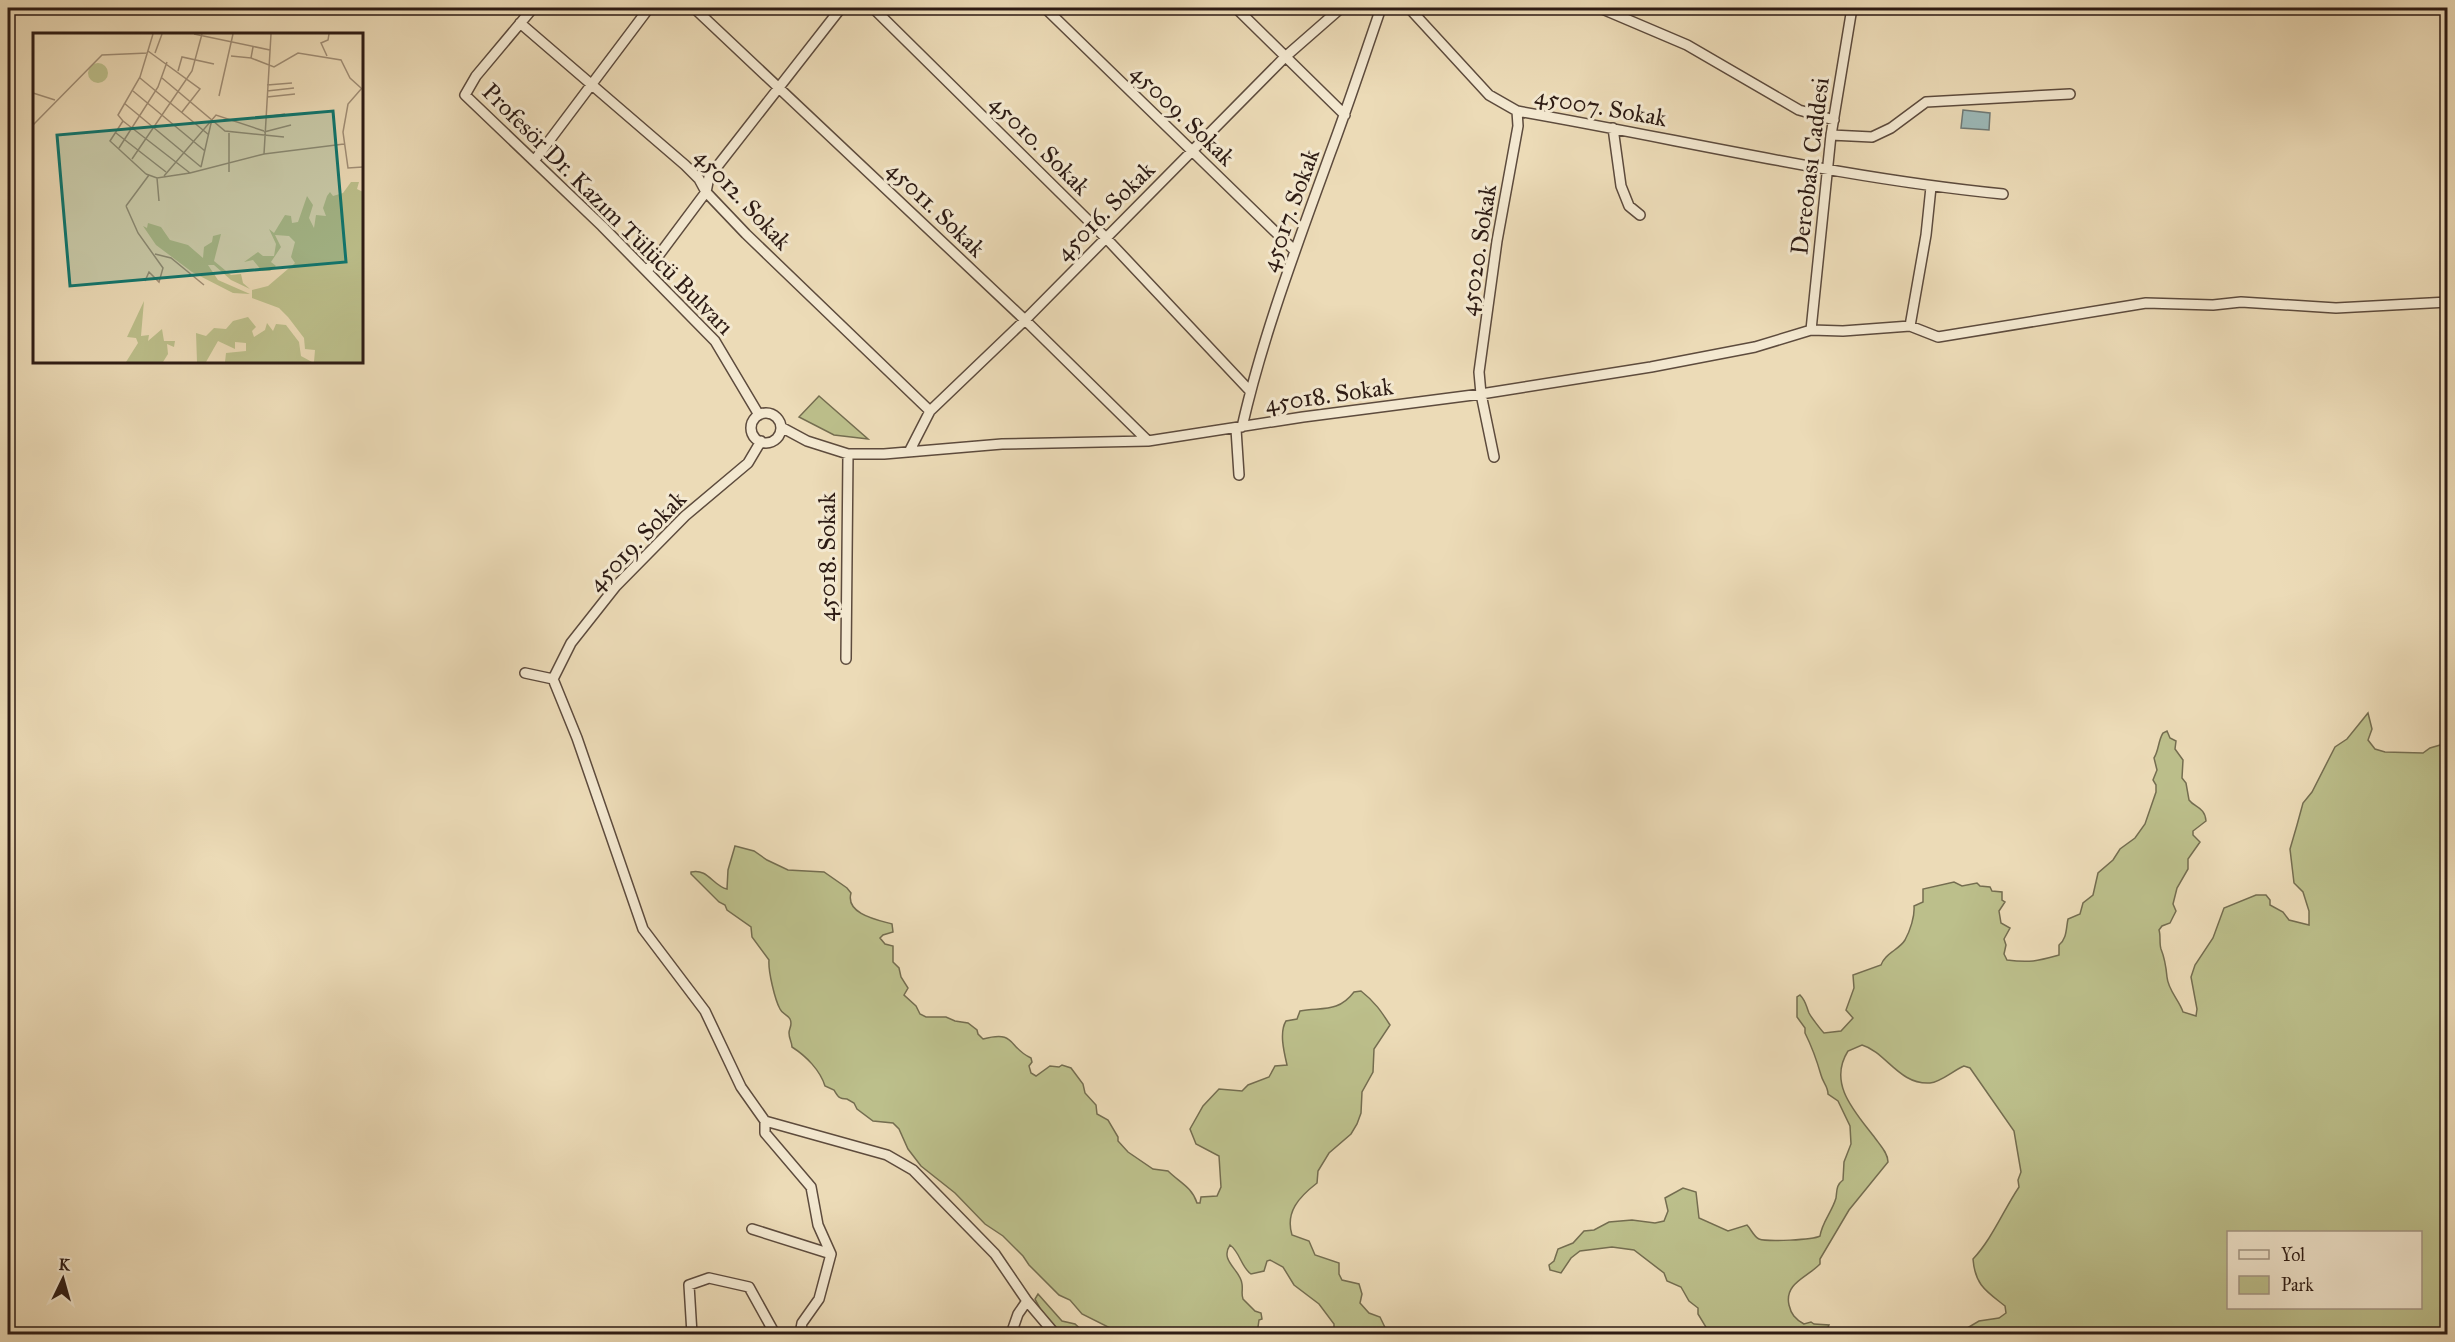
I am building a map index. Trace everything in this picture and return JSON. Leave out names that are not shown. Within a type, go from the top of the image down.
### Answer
[{"type":"street","name":"Profesör Dr. Kazım Tülücü Bulvarı","points":[[533,8],[476,76],[465,95],[716,341],[759,415]]},
{"type":"street","points":[[534,161],[649,8]]},
{"type":"street","name":"45011. Sokak","points":[[694,8],[779,86],[1148,441]]},
{"type":"street","points":[[647,272],[706,192],[709,177],[841,8]]},
{"type":"street","name":"45010. Sokak","points":[[873,8],[1106,238],[1250,392]]},
{"type":"street","name":"45009. Sokak","points":[[1045,8],[1295,251]]},
{"type":"street","points":[[1236,8],[1345,115]]},
{"type":"street","name":"45016. Sokak","points":[[909,452],[930,411],[1024,320],[1285,57],[1341,8]]},
{"type":"street","name":"45017. Sokak","points":[[1239,475],[1239,428],[1295,251],[1381,8]]},
{"type":"street","name":"45007. Sokak","points":[[1409,8],[1489,95],[1517,111],[1931,187],[2003,194]]},
{"type":"street","points":[[1600,8],[1687,45],[1799,110],[1833,120]]},
{"type":"street","name":"Dereobası Caddesi","points":[[1810,330],[1831,135],[1852,8]]},
{"type":"street","name":"45012. Sokak","points":[[520,23],[685,165],[699,179],[706,192],[930,411]]},
{"type":"street","points":[[1831,135],[1872,137],[1891,129],[1926,102],[2070,94]]},
{"type":"street","name":"45020. Sokak","points":[[1494,457],[1481,394],[1479,372],[1497,241],[1518,126],[1517,111]]},
{"type":"street","points":[[1613,128],[1621,186],[1629,206],[1640,215]]},
{"type":"street","points":[[1931,187],[1926,235],[1910,326],[1938,337],[2146,303],[2213,305],[2241,302],[2336,308],[2448,302]]},
{"type":"street","name":"45018. Sokak","points":[[781,427],[807,441],[848,454],[909,452],[1002,444],[1148,441],[1303,417],[1481,394],[1651,367],[1755,346],[1810,330],[1843,331],[1910,326]]},
{"type":"street","points":[[759,415],[773,415],[781,427],[775,440],[761,441],[754,436],[752,426],[759,415]]},
{"type":"street","name":"45019. Sokak","points":[[553,679],[571,643],[616,586],[685,516],[748,463],[761,441]]},
{"type":"street","name":"45018. Sokak","points":[[846,659],[848,454]]},
{"type":"street","points":[[525,673],[553,679],[577,738],[643,929],[705,1011],[741,1087],[765,1121],[765,1133],[811,1187],[818,1226],[831,1254],[819,1299],[802,1323],[800,1335]]},
{"type":"street","points":[[765,1121],[887,1155],[913,1170],[995,1254],[1027,1301],[1055,1335]]},
{"type":"street","points":[[753,1229],[831,1254]]},
{"type":"street","points":[[692,1335],[689,1285],[709,1278],[749,1287],[775,1335]]},
{"type":"street","points":[[1011,1335],[1018,1314],[1027,1301]]},
{"type":"green space","points":[[819,396],[868,439],[834,435],[799,417]]},
{"type":"green space","points":[[2368,713],[2372,729],[2368,740],[2375,749],[2385,752],[2423,753],[2430,748],[2447,743],[2447,1334],[1957,1334],[1979,1321],[1999,1318],[2006,1313],[2005,1306],[1979,1281],[1973,1259],[1992,1234],[2019,1187],[2018,1180],[2021,1172],[2014,1131],[1970,1068],[1964,1066],[1934,1082],[1919,1082],[1901,1074],[1878,1054],[1862,1045],[1848,1051],[1842,1063],[1842,1086],[1846,1098],[1887,1155],[1888,1162],[1849,1210],[1820,1259],[1820,1264],[1793,1286],[1788,1297],[1792,1314],[1796,1318],[1804,1324],[1811,1322],[1829,1325],[1826,1331],[1816,1334],[1704,1334],[1706,1327],[1698,1314],[1698,1308],[1689,1301],[1681,1287],[1667,1281],[1664,1273],[1634,1250],[1612,1247],[1580,1251],[1571,1258],[1561,1273],[1550,1270],[1549,1265],[1554,1261],[1558,1249],[1573,1243],[1584,1231],[1594,1230],[1609,1222],[1632,1220],[1655,1223],[1664,1221],[1668,1211],[1665,1198],[1683,1188],[1696,1192],[1699,1218],[1728,1231],[1747,1225],[1756,1237],[1764,1240],[1820,1236],[1836,1198],[1838,1186],[1843,1180],[1844,1162],[1851,1144],[1850,1126],[1838,1101],[1828,1094],[1805,1028],[1797,1017],[1797,997],[1800,995],[1805,1001],[1810,1015],[1824,1033],[1841,1031],[1853,1018],[1846,1010],[1854,988],[1853,975],[1881,965],[1886,957],[1902,943],[1912,923],[1914,906],[1923,902],[1923,889],[1954,882],[1962,886],[1977,883],[1980,886],[1990,887],[1992,891],[2002,892],[2002,900],[2005,902],[1999,911],[2001,923],[2010,928],[2004,939],[2006,945],[2004,954],[2007,960],[2033,961],[2059,955],[2059,945],[2065,937],[2068,919],[2080,914],[2083,903],[2093,895],[2098,873],[2113,860],[2120,849],[2135,838],[2145,824],[2156,792],[2153,780],[2157,770],[2154,758],[2161,736],[2167,731],[2170,738],[2176,741],[2175,749],[2183,760],[2182,778],[2186,783],[2189,800],[2202,810],[2206,821],[2193,831],[2193,835],[2200,842],[2188,859],[2188,869],[2177,888],[2173,904],[2176,911],[2170,923],[2159,930],[2160,947],[2169,986],[2183,1012],[2196,1016],[2197,1009],[2191,977],[2195,965],[2213,938],[2224,908],[2256,895],[2266,895],[2270,900],[2270,905],[2283,912],[2289,920],[2309,925],[2309,911],[2303,892],[2294,883],[2290,849],[2303,803],[2312,792],[2335,747],[2347,739]]},
{"type":"green space","points":[[735,846],[754,851],[788,870],[824,872],[847,888],[851,893],[850,900],[858,911],[871,918],[892,924],[893,932],[880,938],[885,944],[893,946],[893,962],[899,968],[901,977],[908,988],[904,995],[916,1006],[920,1014],[926,1017],[946,1017],[968,1023],[983,1039],[1007,1038],[1023,1054],[1031,1058],[1032,1062],[1029,1066],[1031,1073],[1036,1076],[1050,1066],[1062,1065],[1071,1068],[1083,1084],[1085,1093],[1096,1105],[1097,1114],[1108,1120],[1118,1141],[1128,1152],[1153,1169],[1168,1171],[1189,1189],[1197,1203],[1200,1203],[1201,1197],[1217,1196],[1221,1187],[1219,1156],[1196,1144],[1190,1129],[1203,1106],[1219,1089],[1242,1091],[1248,1085],[1269,1077],[1275,1066],[1287,1065],[1282,1036],[1286,1021],[1297,1019],[1300,1011],[1336,1006],[1348,999],[1354,992],[1361,991],[1390,1025],[1374,1049],[1373,1072],[1362,1092],[1361,1113],[1357,1124],[1351,1134],[1329,1153],[1318,1171],[1317,1183],[1295,1206],[1290,1219],[1290,1227],[1292,1235],[1309,1241],[1315,1255],[1339,1263],[1339,1274],[1342,1280],[1359,1284],[1362,1294],[1360,1303],[1369,1313],[1380,1317],[1388,1334],[1338,1334],[1334,1331],[1334,1324],[1319,1304],[1294,1285],[1283,1267],[1270,1260],[1267,1261],[1264,1271],[1251,1274],[1230,1245],[1227,1256],[1241,1279],[1243,1299],[1255,1311],[1261,1313],[1262,1319],[1259,1320],[1257,1334],[1122,1334],[1082,1314],[1070,1300],[1059,1295],[1003,1236],[985,1224],[955,1193],[921,1166],[893,1123],[873,1121],[857,1109],[854,1103],[839,1097],[834,1090],[825,1086],[820,1074],[812,1064],[792,1047],[789,1033],[791,1021],[778,1005],[769,960],[752,937],[751,927],[727,910],[725,905],[719,902],[691,874],[697,871],[702,873],[727,889],[728,870]]},
{"type":"green space","points":[[1038,1294],[1062,1321],[1075,1324],[1086,1334],[1061,1334],[1041,1310],[1035,1299]]},
{"type":"water","points":[[1963,110],[1990,113],[1989,130],[1961,128]]}]
